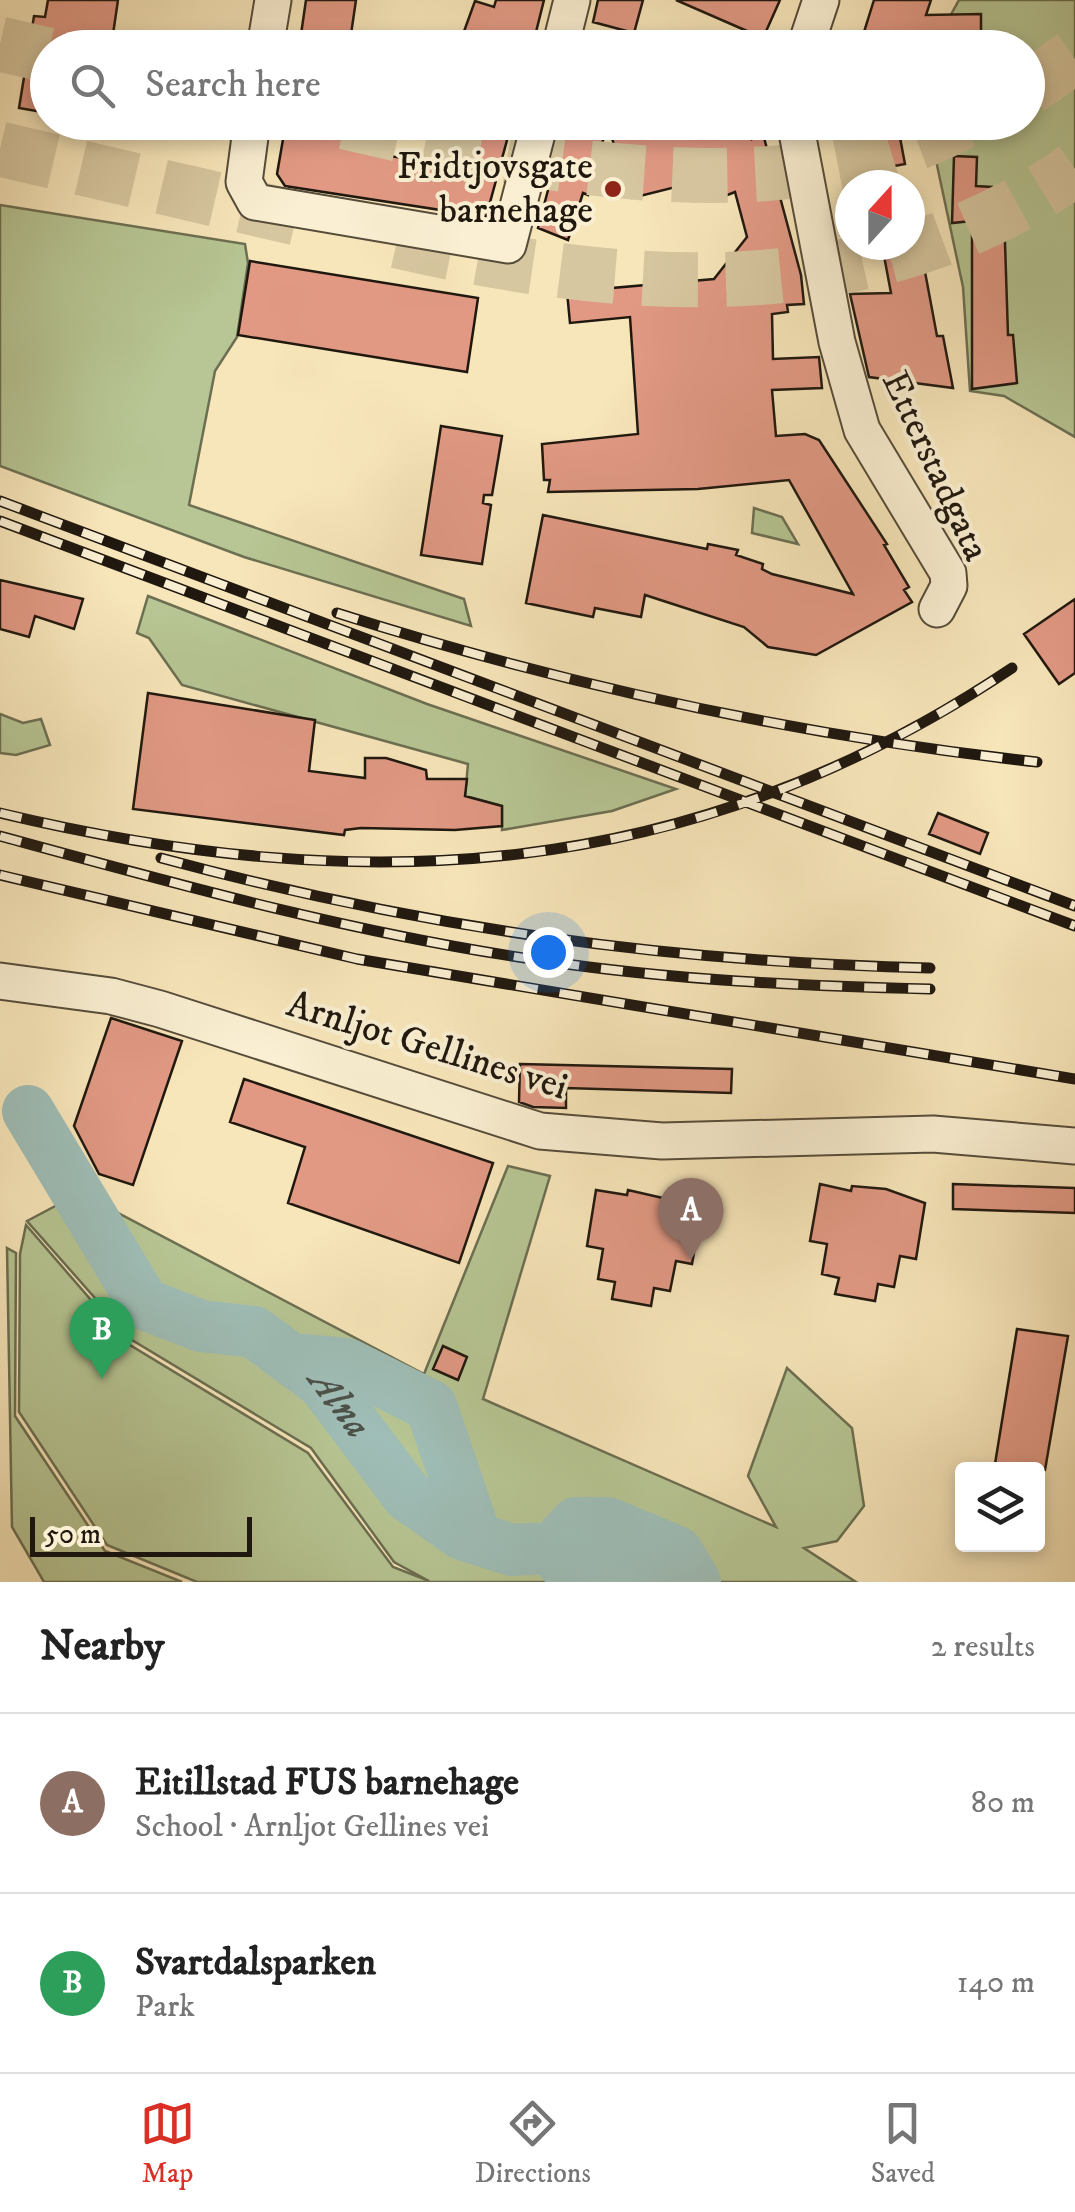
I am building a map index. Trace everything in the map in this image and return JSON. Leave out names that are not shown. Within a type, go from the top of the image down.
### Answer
[{"type":"street","points":[[268,30],[273,0]]},
{"type":"street","points":[[564,30],[572,0]]},
{"type":"street","points":[[811,30],[821,0]]},
{"type":"street","points":[[249,140],[245,167],[248,197],[278,208],[508,245],[535,140]]},
{"type":"street","name":"Etterstadgata","points":[[799,140],[851,396],[884,472],[948,573],[950,586],[938,608]]},
{"type":"street","name":"Arnljot Gellines vei","points":[[0,981],[144,1004],[540,1131],[662,1141],[920,1133],[1075,1146]]},
{"type":"green space","points":[[959,0],[1075,0],[1075,437],[1004,396],[970,391],[963,287],[932,140],[1045,140],[1045,30],[942,30]]},
{"type":"green space","points":[[0,205],[245,244],[248,263],[237,337],[215,371],[189,505],[464,599],[471,626],[244,557],[0,466]]},
{"type":"green space","points":[[754,508],[782,517],[798,544],[752,533]]},
{"type":"green space","points":[[148,596],[427,704],[676,789],[612,811],[502,830],[502,806],[465,796],[468,764],[182,685],[149,638],[137,633]]},
{"type":"green space","points":[[0,714],[23,723],[41,719],[50,745],[16,755],[0,753]]},
{"type":"green space","points":[[508,1166],[550,1176],[483,1399],[776,1527],[748,1476],[787,1368],[852,1428],[864,1506],[837,1541],[804,1548],[856,1582],[197,1582],[107,1545],[19,1412],[20,1254],[26,1225],[130,1345],[308,1453],[393,1567],[429,1581],[394,1562],[311,1448],[132,1340],[27,1221],[80,1193],[424,1374]]},
{"type":"green space","points":[[7,1248],[16,1253],[15,1416],[105,1551],[182,1582],[44,1582],[12,1527]]},
{"type":"building","points":[[48,0],[118,0],[114,30],[32,30],[34,16],[45,17]]},
{"type":"building","points":[[306,0],[356,0],[352,30],[302,30]]},
{"type":"building","points":[[496,0],[544,0],[536,30],[465,30],[475,1],[494,7]]},
{"type":"building","points":[[598,0],[643,0],[635,30],[593,22]]},
{"type":"building","points":[[676,0],[780,0],[767,30],[745,30]]},
{"type":"building","points":[[874,0],[931,0],[926,15],[981,14],[981,30],[865,30]]},
{"type":"building","points":[[30,41],[30,110],[19,108]]},
{"type":"building","points":[[283,140],[383,140],[380,155],[428,161],[436,140],[507,140],[486,217],[285,186],[277,174]]},
{"type":"building","points":[[561,140],[603,140],[588,195],[583,193],[568,240],[538,228]]},
{"type":"building","points":[[613,140],[765,140],[801,275],[804,304],[787,305],[788,312],[772,314],[773,359],[819,357],[822,388],[772,390],[776,436],[805,434],[819,440],[887,544],[884,545],[909,587],[904,590],[912,602],[816,655],[768,647],[744,627],[645,595],[641,617],[595,608],[593,617],[526,603],[543,515],[707,549],[708,544],[738,550],[736,555],[763,564],[762,569],[772,574],[853,594],[789,480],[698,489],[548,492],[550,480],[544,480],[542,444],[638,434],[630,317],[570,323],[567,292],[714,279],[747,237],[735,192],[715,200],[712,194],[694,201],[685,178],[680,186],[627,196]]},
{"type":"building","points":[[862,140],[900,140],[905,164],[868,170]]},
{"type":"building","points":[[954,156],[977,157],[976,186],[992,187],[991,212],[1004,212],[1008,335],[1013,335],[1017,383],[972,389],[972,221],[952,223]]},
{"type":"building","points":[[885,260],[923,260],[937,336],[943,336],[953,388],[869,377],[850,294],[891,293]]},
{"type":"building","points":[[250,261],[478,298],[467,372],[238,335]]},
{"type":"building","points":[[441,426],[502,436],[492,495],[484,495],[483,503],[491,505],[482,564],[421,555]]},
{"type":"building","points":[[0,580],[83,599],[74,629],[35,616],[29,637],[0,629]]},
{"type":"building","points":[[1075,599],[1075,673],[1059,684],[1024,634]]},
{"type":"building","points":[[148,693],[315,720],[309,771],[365,778],[365,758],[386,758],[426,770],[427,779],[467,779],[465,796],[502,806],[502,826],[455,830],[361,828],[345,830],[344,835],[133,809]]},
{"type":"building","points":[[938,813],[988,833],[980,854],[929,834]]},
{"type":"building","points":[[111,1018],[182,1041],[133,1185],[99,1174],[74,1126]]},
{"type":"building","points":[[520,1064],[732,1069],[731,1093],[566,1088],[566,1108],[533,1107],[519,1102]]},
{"type":"building","points":[[244,1079],[493,1163],[459,1263],[288,1203],[305,1147],[230,1122]]},
{"type":"building","points":[[820,1184],[851,1191],[852,1186],[886,1189],[925,1203],[916,1259],[900,1256],[894,1287],[878,1284],[875,1301],[835,1294],[839,1278],[822,1274],[827,1244],[810,1241]]},
{"type":"building","points":[[953,1184],[1075,1188],[1075,1213],[953,1209]]},
{"type":"building","points":[[596,1190],[627,1195],[628,1190],[702,1207],[692,1264],[676,1261],[670,1291],[654,1288],[651,1306],[612,1299],[615,1282],[598,1279],[603,1249],[587,1246]]},
{"type":"building","points":[[1017,1329],[1068,1336],[1045,1470],[1045,1462],[995,1462]]},
{"type":"building","points":[[443,1346],[467,1357],[458,1380],[433,1369]]},
{"type":"waterway","name":"Alna","points":[[28,1111],[144,1304],[201,1326],[254,1332],[323,1383],[408,1496],[462,1534],[512,1550],[553,1548],[576,1523],[608,1523],[677,1552],[695,1582]]},
{"type":"waterway","points":[[291,1359],[347,1364],[431,1406],[476,1538]]},
{"type":"waterway","points":[[550,1548],[564,1564],[649,1582]]},
{"type":"tunnel","points":[[0,44],[30,51]]},
{"type":"tunnel","points":[[1045,76],[1075,56]]},
{"type":"tunnel","points":[[427,140],[575,166],[656,174],[738,175],[817,168],[892,151],[919,140]]},
{"type":"tunnel","points":[[0,149],[309,221]]},
{"type":"tunnel","points":[[397,241],[572,272],[659,279],[746,278],[831,269],[915,248],[996,216],[1075,169]]},
{"type":"railway","points":[[0,501],[1075,906]]},
{"type":"railway","points":[[0,521],[1075,926]]},
{"type":"railway","points":[[337,613],[509,663],[683,705],[860,738],[1037,762]]},
{"type":"railway","points":[[0,813],[135,841],[268,857],[397,862],[524,853],[648,831],[771,793],[892,739],[1012,668]]},
{"type":"railway","points":[[0,836],[271,907],[476,950],[593,968],[689,977],[930,989]]},
{"type":"railway","points":[[161,858],[352,903],[542,937],[734,958],[930,968]]},
{"type":"railway","points":[[0,875],[357,959],[1075,1079]]},
{"type":"place","name":"Fridtjovsgate barnehage","points":[[613,189]]},
{"type":"place","name":"Eitillstad FUS barnehage","points":[[691,1260]]},
{"type":"place","name":"Svartdalsparken","points":[[102,1379]]}]
